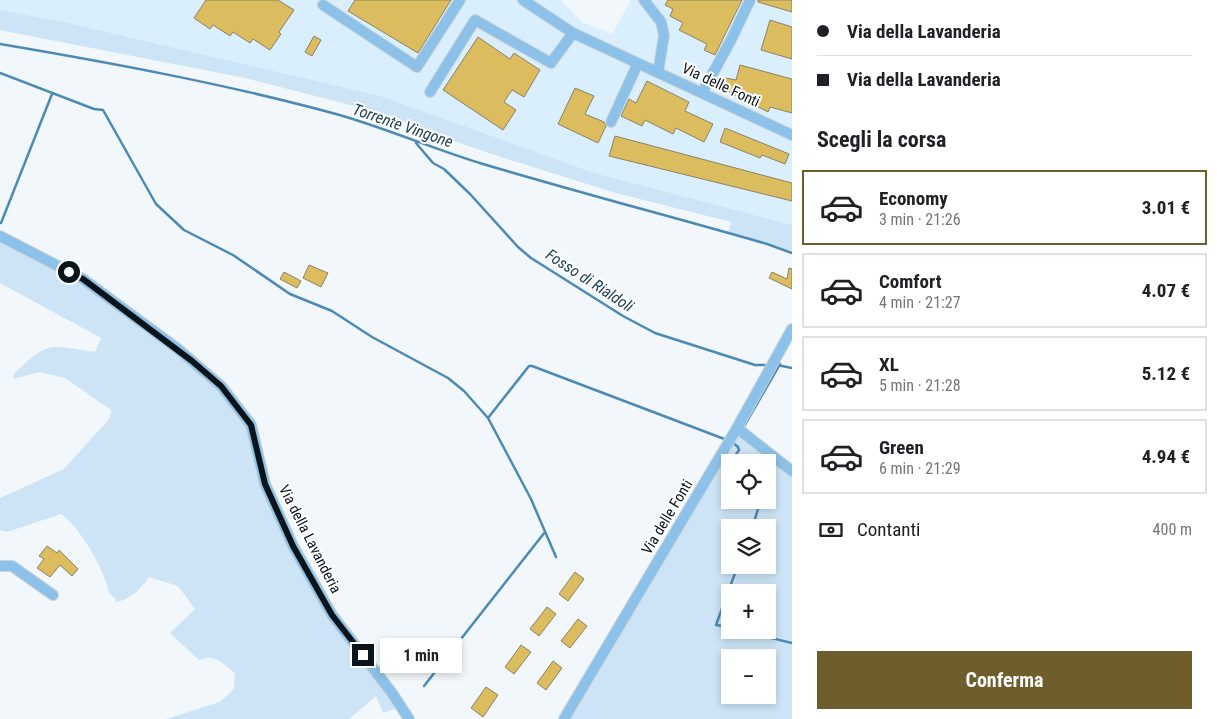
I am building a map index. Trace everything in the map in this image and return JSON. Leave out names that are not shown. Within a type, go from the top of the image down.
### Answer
[{"type":"street","points":[[322,2],[417,67],[460,0]]},
{"type":"street","name":"Via delle Fonti","points":[[523,0],[573,33],[792,134]]},
{"type":"street","points":[[644,0],[660,22],[664,36],[658,73]]},
{"type":"street","points":[[702,93],[750,0]]},
{"type":"street","points":[[430,92],[475,20],[551,63],[559,55],[573,33]]},
{"type":"street","points":[[612,122],[638,64]]},
{"type":"street","name":"Via della Lavanderia","points":[[0,236],[83,279],[178,349],[221,386],[251,425],[265,484],[293,546],[327,607],[392,693],[409,719]]},
{"type":"street","name":"Via delle Fonti","points":[[564,719],[738,428],[792,329]]},
{"type":"street","points":[[738,428],[792,471]]},
{"type":"street","points":[[0,566],[12,566],[52,594]]},
{"type":"shaded area","points":[[0,0],[561,0],[582,22],[612,34],[631,0],[792,0],[792,225],[591,172],[59,21],[0,10]]},
{"type":"shaded area","points":[[0,10],[59,21],[380,96],[591,172],[792,225],[792,253],[728,233],[731,222],[616,193],[445,138],[385,114],[245,78],[0,30]]},
{"type":"shaded area","points":[[0,236],[83,279],[221,386],[251,425],[265,484],[332,615],[401,707],[383,713],[376,696],[349,719],[166,719],[220,702],[234,689],[235,674],[227,667],[219,661],[210,658],[199,660],[170,633],[195,609],[178,586],[149,577],[135,593],[115,602],[116,599],[109,593],[107,584],[91,550],[76,529],[61,514],[7,532],[0,530],[0,498],[64,469],[110,418],[111,410],[65,378],[39,372],[14,379],[14,374],[25,363],[43,350],[59,347],[95,352],[101,338],[0,283]]},
{"type":"shaded area","points":[[737,428],[770,454],[722,454]]},
{"type":"shaded area","points":[[721,455],[721,509],[776,509],[776,458],[792,471],[792,719],[564,719]]},
{"type":"building","points":[[206,0],[278,0],[294,10],[279,32],[281,34],[270,50],[253,39],[250,43],[233,32],[230,36],[213,25],[210,29],[194,18]]},
{"type":"building","points":[[355,0],[451,0],[418,53],[348,11]]},
{"type":"building","points":[[668,0],[742,0],[715,55],[704,50],[707,44],[679,30],[683,23],[670,16],[673,9],[665,5]]},
{"type":"building","points":[[758,0],[792,0],[792,12],[758,2]]},
{"type":"building","points":[[770,20],[792,27],[792,59],[761,50]]},
{"type":"building","points":[[314,36],[321,40],[312,56],[305,52]]},
{"type":"building","points":[[478,37],[510,59],[514,53],[540,70],[524,97],[512,90],[504,102],[516,110],[503,130],[443,90]]},
{"type":"building","points":[[740,65],[792,79],[792,113],[770,107],[768,112],[722,88],[726,78],[736,80]]},
{"type":"building","points":[[647,81],[689,102],[685,111],[713,124],[704,142],[676,128],[673,134],[645,120],[642,126],[621,116],[629,99],[636,103]]},
{"type":"building","points":[[575,88],[594,96],[585,114],[604,122],[606,126],[598,143],[558,124]]},
{"type":"building","points":[[725,128],[789,154],[785,164],[762,155],[760,158],[720,142]]},
{"type":"building","points":[[615,136],[792,183],[792,201],[609,156]]},
{"type":"building","points":[[309,265],[328,273],[321,287],[303,278]]},
{"type":"building","points":[[789,268],[792,269],[792,289],[769,278],[772,272],[787,279]]},
{"type":"building","points":[[284,272],[301,281],[297,288],[280,279]]},
{"type":"building","points":[[47,546],[57,553],[59,550],[78,569],[72,576],[60,565],[50,577],[37,568],[44,559],[39,556]]},
{"type":"building","points":[[575,572],[584,579],[568,601],[559,594]]},
{"type":"building","points":[[547,607],[556,614],[539,636],[530,629]]},
{"type":"building","points":[[578,619],[587,626],[570,648],[561,641]]},
{"type":"building","points":[[521,645],[531,652],[514,674],[505,667]]},
{"type":"building","points":[[553,661],[562,668],[546,690],[537,683]]},
{"type":"building","points":[[486,687],[498,695],[483,717],[471,708]]},
{"type":"waterway","name":"Torrente Vingone","points":[[0,44],[169,75],[295,103],[373,126],[483,164],[767,244],[792,253]]},
{"type":"waterway","points":[[0,73],[94,109],[103,110],[156,204],[184,230],[233,255],[290,294],[332,311],[372,337],[448,378],[464,391],[488,418],[531,499],[556,557]]},
{"type":"waterway","points":[[1,223],[52,94]]},
{"type":"waterway","name":"Fosso di Rialdoli","points":[[416,143],[433,163],[444,169],[470,194],[518,247],[531,258],[623,316],[655,333],[755,365],[769,365]]},
{"type":"waterway","points":[[743,428],[780,364]]},
{"type":"waterway","name":"Fosso di Rialdoli","points":[[777,365],[792,368]]},
{"type":"waterway","points":[[488,418],[529,366],[532,366],[727,440]]},
{"type":"waterway","points":[[732,442],[738,447],[739,450],[736,454]]},
{"type":"waterway","points":[[755,519],[758,509]]},
{"type":"waterway","points":[[424,686],[545,532]]},
{"type":"waterway","points":[[731,584],[735,574]]},
{"type":"waterway","points":[[721,611],[716,625],[721,626]]},
{"type":"waterway","points":[[775,639],[792,643]]},
{"type":"route","points":[[69,272],[83,279],[178,349],[221,386],[251,425],[265,484],[293,546],[332,615],[363,655]]}]
